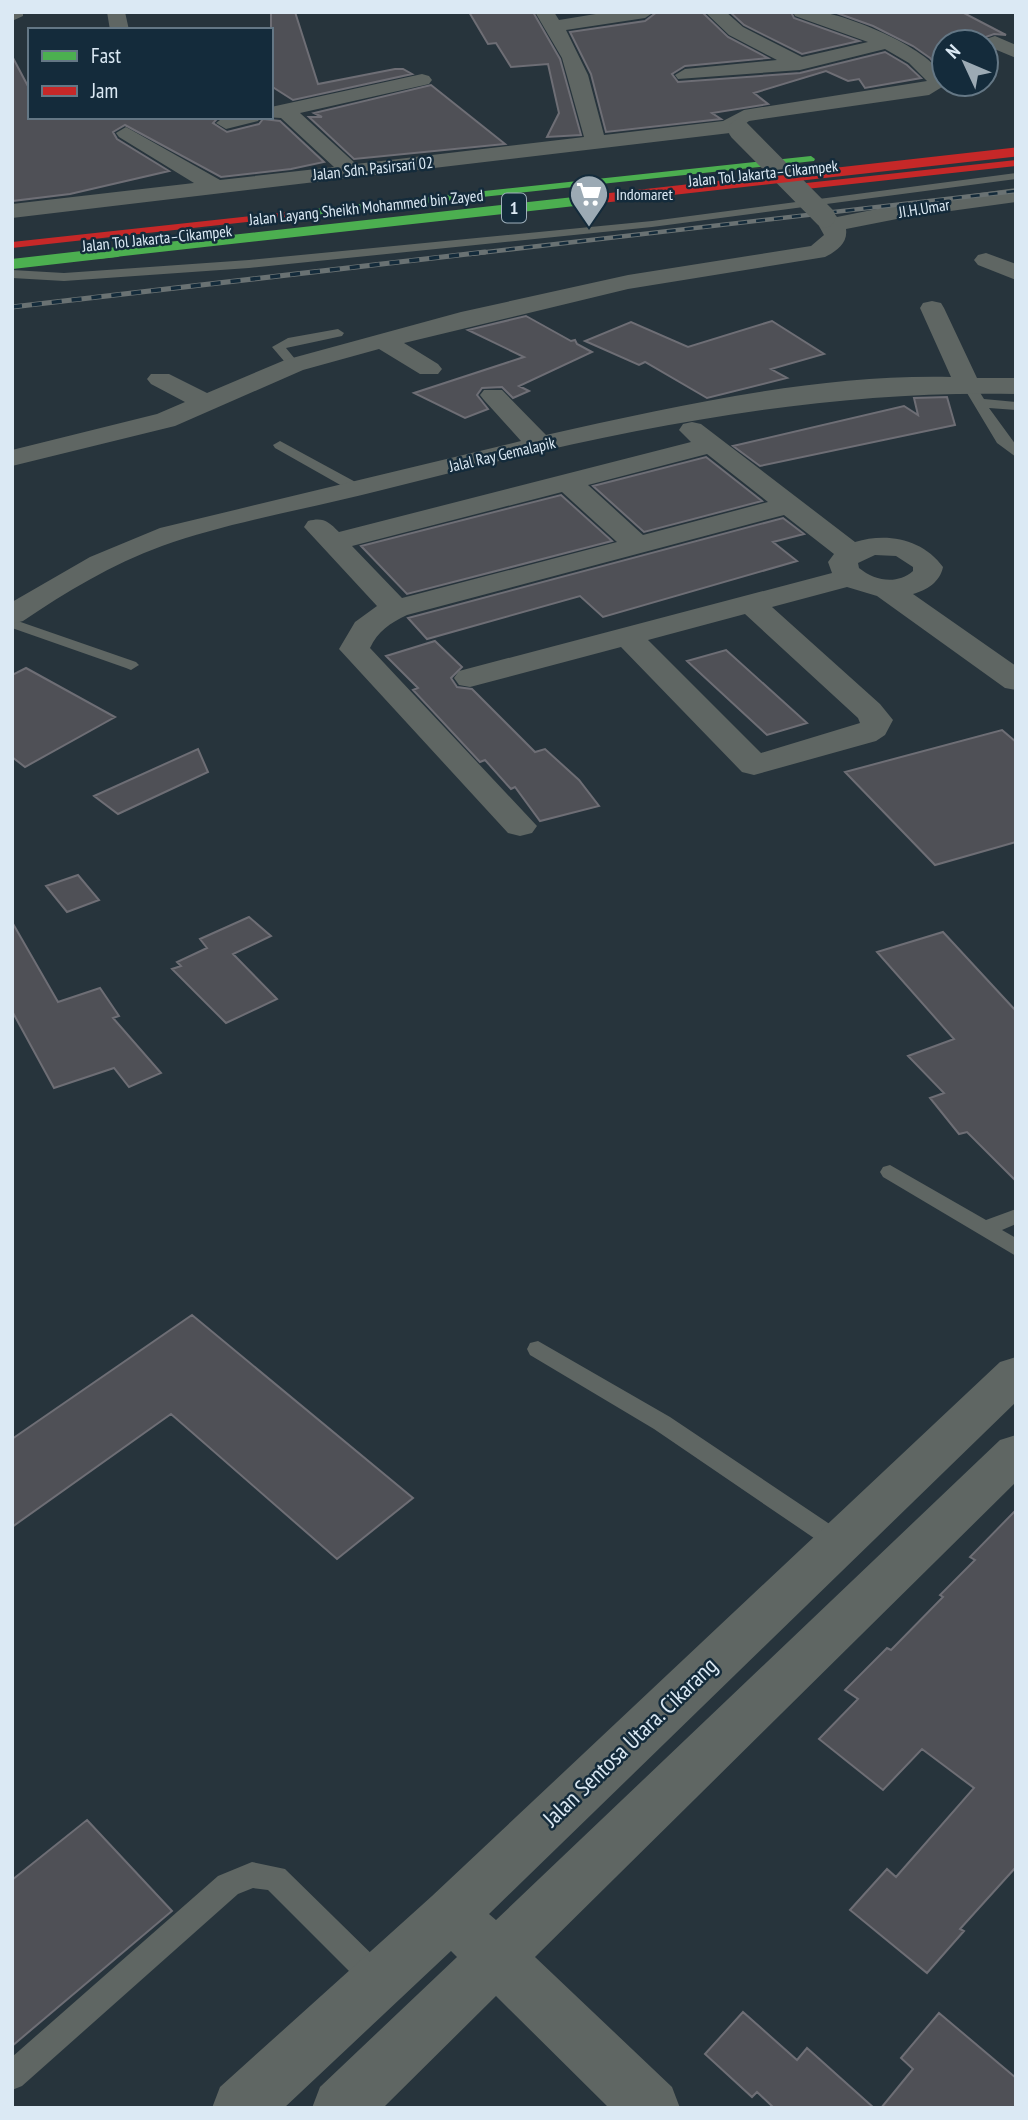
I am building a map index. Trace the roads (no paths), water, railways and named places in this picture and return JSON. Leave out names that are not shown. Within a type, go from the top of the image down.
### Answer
[{"type":"highway","name":"Jalan Tol Jakarta–Cikampek","points":[[12,245],[1016,137]]},
{"type":"highway","name":"Jalan Layang Sheikh Mohammed bin Zayed","points":[[12,255],[1016,145]]},
{"type":"highway","name":"Jalan Layang Sheikh Mohammed bin Zayed","points":[[12,264],[1016,152]]},
{"type":"highway","name":"Jalan Tol Jakarta–Cikampek","points":[[12,273],[1016,163]]},
{"type":"street","points":[[596,144],[576,64],[550,19],[645,12]]},
{"type":"street","points":[[714,12],[741,34],[797,64],[880,96]]},
{"type":"street","points":[[802,12],[869,34],[914,58],[930,55]]},
{"type":"street","points":[[685,75],[797,64],[887,43]]},
{"type":"street","name":"Jalan Sdn. Pasirsari 02","points":[[12,211],[162,192],[206,182],[351,171],[737,128],[733,122],[744,116],[937,85],[935,75],[914,58]]},
{"type":"street","points":[[277,112],[422,80]]},
{"type":"street","points":[[277,112],[351,171]]},
{"type":"street","points":[[226,123],[243,119]]},
{"type":"street","points":[[16,452],[166,420],[294,365],[383,340],[628,282],[808,254],[830,246],[835,238],[829,221],[737,128]]},
{"type":"street","points":[[125,133],[206,182]]},
{"type":"street","name":"JI.H.Umar","points":[[829,221],[1016,195]]},
{"type":"street","points":[[986,260],[1016,273]]},
{"type":"street","points":[[932,308],[973,393]]},
{"type":"street","points":[[383,340],[429,369]]},
{"type":"street","points":[[160,379],[206,403]]},
{"type":"street","name":"Jalal Ray Gemalapik","points":[[12,615],[66,579],[135,547],[222,520],[540,445],[690,415],[857,388],[973,393],[1016,386]]},
{"type":"street","points":[[493,395],[540,445]]},
{"type":"street","points":[[690,415],[711,445],[858,559]]},
{"type":"street","points":[[470,678],[750,603],[858,559],[898,547],[918,555],[928,567],[928,573],[916,584],[885,588],[872,586],[858,559],[690,415]]},
{"type":"street","points":[[396,609],[324,533],[568,482],[711,445]]},
{"type":"street","points":[[568,482],[636,544]]},
{"type":"street","points":[[450,789],[334,660],[336,655],[354,649],[361,632],[374,618],[396,609],[789,505]]},
{"type":"street","points":[[916,584],[1016,661]]},
{"type":"street","points":[[885,588],[1016,681]]},
{"type":"street","points":[[627,636],[754,765],[864,734],[874,728],[877,720],[869,711],[750,603]]},
{"type":"street","points":[[354,649],[520,826]]},
{"type":"street","name":"Jalan Sentosa Utara. Cikarang","points":[[241,2108],[451,1914],[1016,1374]]},
{"type":"street","points":[[341,2108],[1016,1453]]},
{"type":"street","points":[[451,1914],[651,2108]]},
{"type":"lane","points":[[12,273],[64,277],[249,264],[652,224],[1016,176]]},
{"type":"lane","points":[[294,365],[278,347],[292,341],[338,333]]},
{"type":"lane","points":[[973,393],[1016,406]]},
{"type":"lane","points":[[973,393],[1002,440],[1016,453]]},
{"type":"lane","points":[[280,445],[356,488]]},
{"type":"lane","points":[[12,623],[131,665]]},
{"type":"lane","points":[[890,1172],[987,1228],[1016,1248]]},
{"type":"lane","points":[[987,1228],[1016,1216]]},
{"type":"lane","points":[[538,1349],[662,1423],[838,1542]]},
{"type":"lane","points":[[12,2076],[228,1885],[252,1875],[275,1878],[378,1979]]},
{"type":"railway","points":[[470,254],[1016,191]]},
{"type":"railway","points":[[12,307],[485,252]]},
{"type":"place","name":"Indomaret","points":[[589,228]]}]
